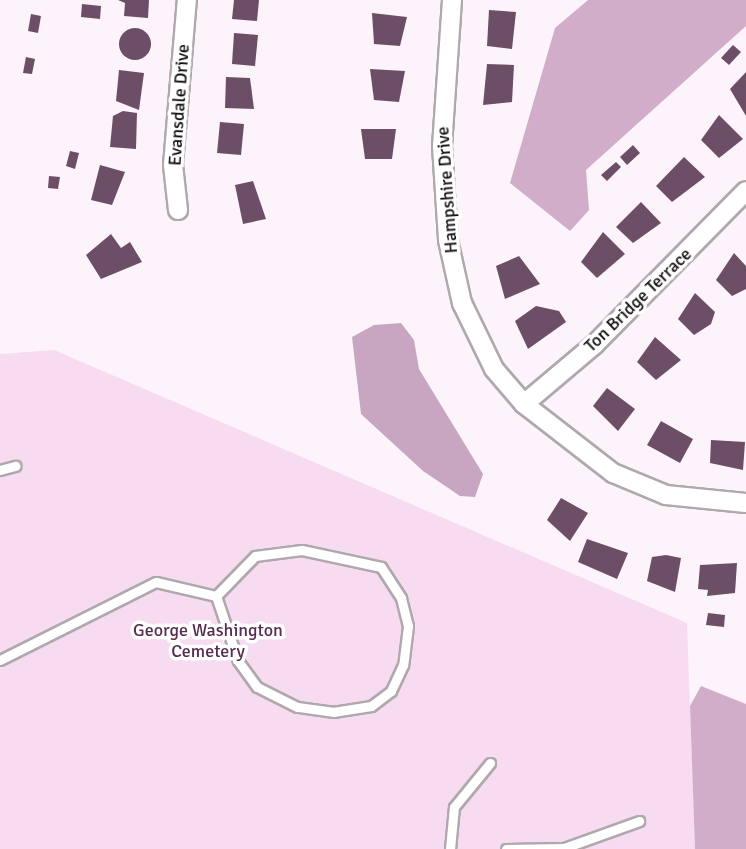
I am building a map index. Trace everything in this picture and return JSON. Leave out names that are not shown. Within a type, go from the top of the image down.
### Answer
[{"type":"street","name":"Evansdale Drive","points":[[178,210],[173,165],[187,0]]},
{"type":"street","name":"Hampshire Drive","points":[[452,0],[442,146],[450,249],[476,339],[524,404],[633,483],[700,502],[746,503]]},
{"type":"street","name":"Ton Bridge Terrace","points":[[524,404],[594,345],[746,191]]},
{"type":"lane","points":[[0,470],[15,466]]},
{"type":"lane","points":[[268,551],[369,561],[393,581],[405,611],[407,639],[397,679],[381,699],[355,709],[314,711],[275,699],[238,661],[216,596],[268,551]]},
{"type":"lane","points":[[0,660],[156,582],[216,596]]},
{"type":"lane","points":[[450,849],[454,807],[490,763]]},
{"type":"lane","points":[[506,849],[564,848],[639,821]]},
{"type":"green space","name":"George Washington Cemetery","points":[[54,350],[687,623],[695,849],[0,849],[0,354]]},
{"type":"shaded area","points":[[588,0],[746,0],[746,26],[586,170],[589,210],[570,231],[510,183],[555,28]]},
{"type":"shaded area","points":[[401,323],[414,340],[419,369],[483,474],[475,497],[460,496],[423,471],[361,414],[352,337],[374,325]]},
{"type":"shaded area","points":[[701,686],[746,704],[746,849],[695,849],[690,706]]},
{"type":"building","points":[[118,0],[149,0],[148,18],[124,16],[125,3]]},
{"type":"building","points":[[234,0],[259,0],[257,21],[232,19]]},
{"type":"building","points":[[82,4],[101,6],[100,19],[81,17]]},
{"type":"building","points":[[489,10],[516,12],[512,49],[487,46]]},
{"type":"building","points":[[372,13],[407,17],[400,46],[374,44]]},
{"type":"building","points":[[31,14],[41,16],[38,33],[28,31]]},
{"type":"building","points":[[135,28],[146,33],[151,44],[146,55],[135,60],[124,55],[119,44],[124,33]]},
{"type":"building","points":[[234,33],[258,35],[255,66],[232,64]]},
{"type":"building","points":[[733,45],[741,52],[729,65],[721,58]]},
{"type":"building","points":[[26,57],[35,59],[32,74],[23,73]]},
{"type":"building","points":[[487,64],[514,65],[512,102],[483,105]]},
{"type":"building","points":[[370,69],[405,71],[399,102],[374,100]]},
{"type":"building","points":[[119,70],[144,73],[139,110],[116,101]]},
{"type":"building","points":[[746,72],[746,116],[730,89]]},
{"type":"building","points":[[226,77],[250,78],[254,109],[225,108]]},
{"type":"building","points":[[123,111],[137,113],[136,149],[110,147],[113,116]]},
{"type":"building","points":[[719,115],[743,139],[719,158],[701,140]]},
{"type":"building","points":[[220,122],[244,124],[241,155],[217,153]]},
{"type":"building","points":[[361,129],[396,129],[392,159],[365,159]]},
{"type":"building","points":[[633,145],[640,153],[627,165],[620,157]]},
{"type":"building","points":[[70,151],[79,153],[75,169],[66,166]]},
{"type":"building","points":[[684,157],[705,177],[672,202],[656,186]]},
{"type":"building","points":[[616,162],[621,167],[607,181],[601,175]]},
{"type":"building","points":[[100,165],[125,172],[112,205],[91,200]]},
{"type":"building","points":[[49,176],[60,177],[58,189],[48,188]]},
{"type":"building","points":[[253,181],[266,219],[243,224],[235,185]]},
{"type":"building","points":[[641,202],[661,223],[633,243],[616,227]]},
{"type":"building","points":[[603,232],[625,254],[597,278],[581,262]]},
{"type":"building","points":[[111,234],[121,248],[130,242],[142,262],[101,279],[86,255]]},
{"type":"building","points":[[734,253],[746,266],[746,289],[732,296],[716,280]]},
{"type":"building","points":[[519,256],[540,284],[505,299],[496,266]]},
{"type":"building","points":[[695,293],[715,312],[711,324],[694,335],[678,319]]},
{"type":"building","points":[[536,306],[559,311],[566,322],[528,349],[515,321]]},
{"type":"building","points":[[655,337],[681,360],[656,380],[637,362]]},
{"type":"building","points":[[607,388],[635,409],[618,431],[593,406]]},
{"type":"building","points":[[661,421],[693,439],[680,463],[647,445]]},
{"type":"building","points":[[711,440],[745,442],[743,470],[710,463]]},
{"type":"building","points":[[561,498],[588,513],[570,541],[547,520]]},
{"type":"building","points":[[587,539],[628,553],[617,579],[578,562]]},
{"type":"building","points":[[666,555],[681,558],[675,592],[647,581],[652,557]]},
{"type":"building","points":[[737,563],[735,593],[707,596],[708,590],[698,589],[700,565]]},
{"type":"building","points":[[708,613],[725,615],[724,627],[706,625]]}]
